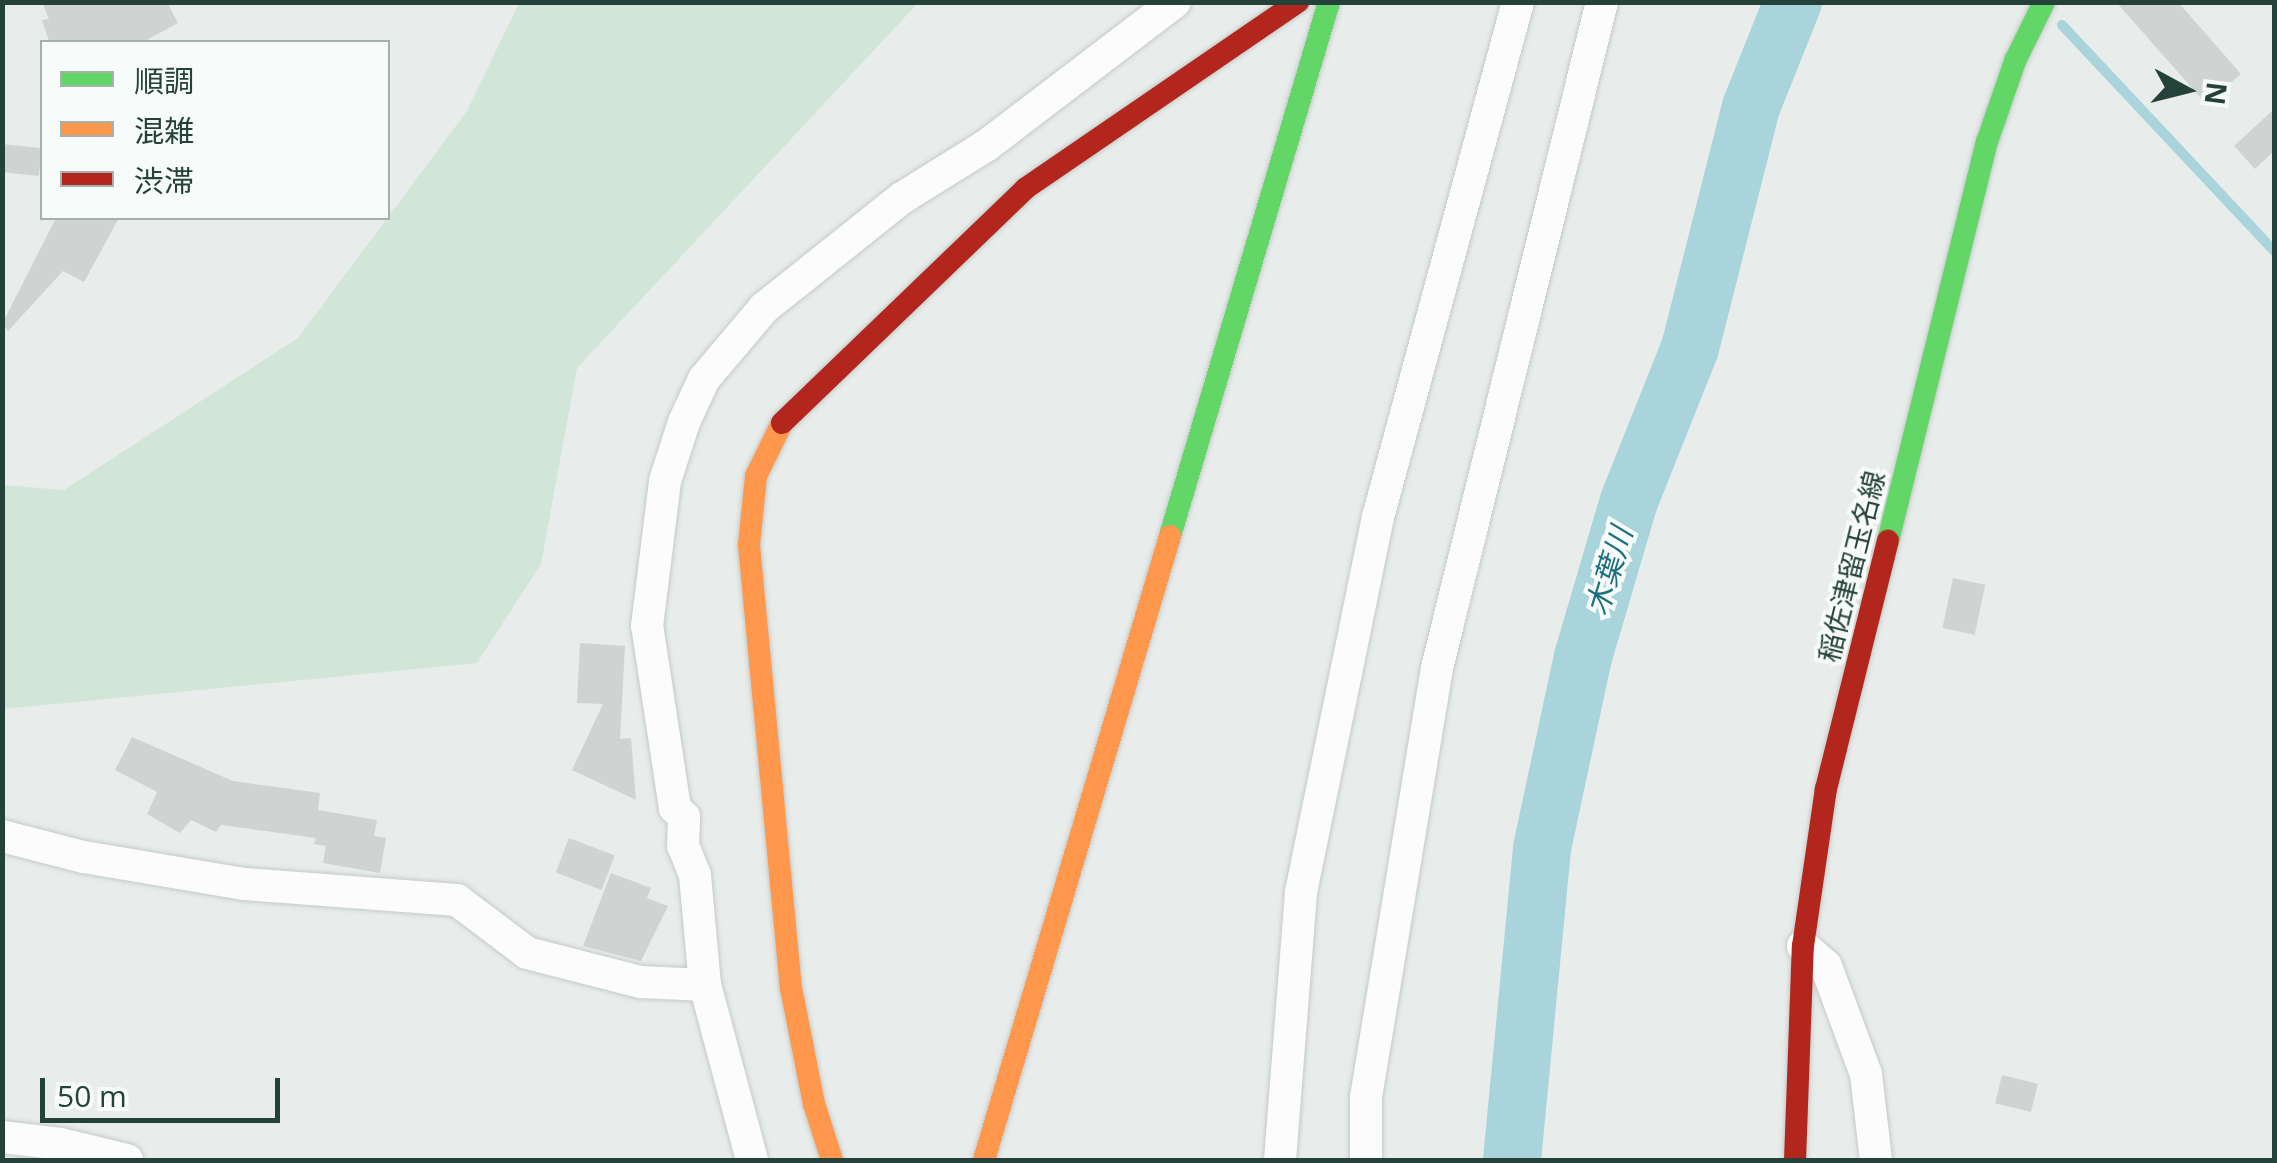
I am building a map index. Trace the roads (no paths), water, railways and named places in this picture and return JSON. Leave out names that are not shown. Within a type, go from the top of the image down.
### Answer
[{"type":"street","points":[[752,1160],[706,985],[695,875],[683,846],[684,817],[676,808],[647,626],[665,480],[704,380],[764,308],[902,198],[988,145],[1176,2]]},
{"type":"street","points":[[832,1160],[814,1104],[792,988],[780,890],[749,545],[756,476],[779,426],[1026,188],[1298,2]]},
{"type":"street","points":[[984,1160],[1329,2]]},
{"type":"street","points":[[1280,1160],[1300,892],[1378,517],[1518,2]]},
{"type":"street","points":[[1366,1160],[1368,1078],[1437,668],[1602,2]]},
{"type":"street","name":"稲佐津留玉名線","points":[[1795,1160],[1803,946],[1826,789],[1987,142],[2016,61],[2044,2]]},
{"type":"street","points":[[2,836],[84,857],[244,884],[457,900],[527,953],[641,982],[706,985]]},
{"type":"street","points":[[1803,946],[1826,966],[1866,1074],[1876,1160]]},
{"type":"street","points":[[2,1136],[61,1144],[127,1160]]},
{"type":"waterway","name":"木葉川","points":[[1512,1160],[1542,848],[1583,657],[1629,501],[1690,348],[1751,107],[1793,2]]},
{"type":"waterway","points":[[2062,25],[2274,251]]}]
